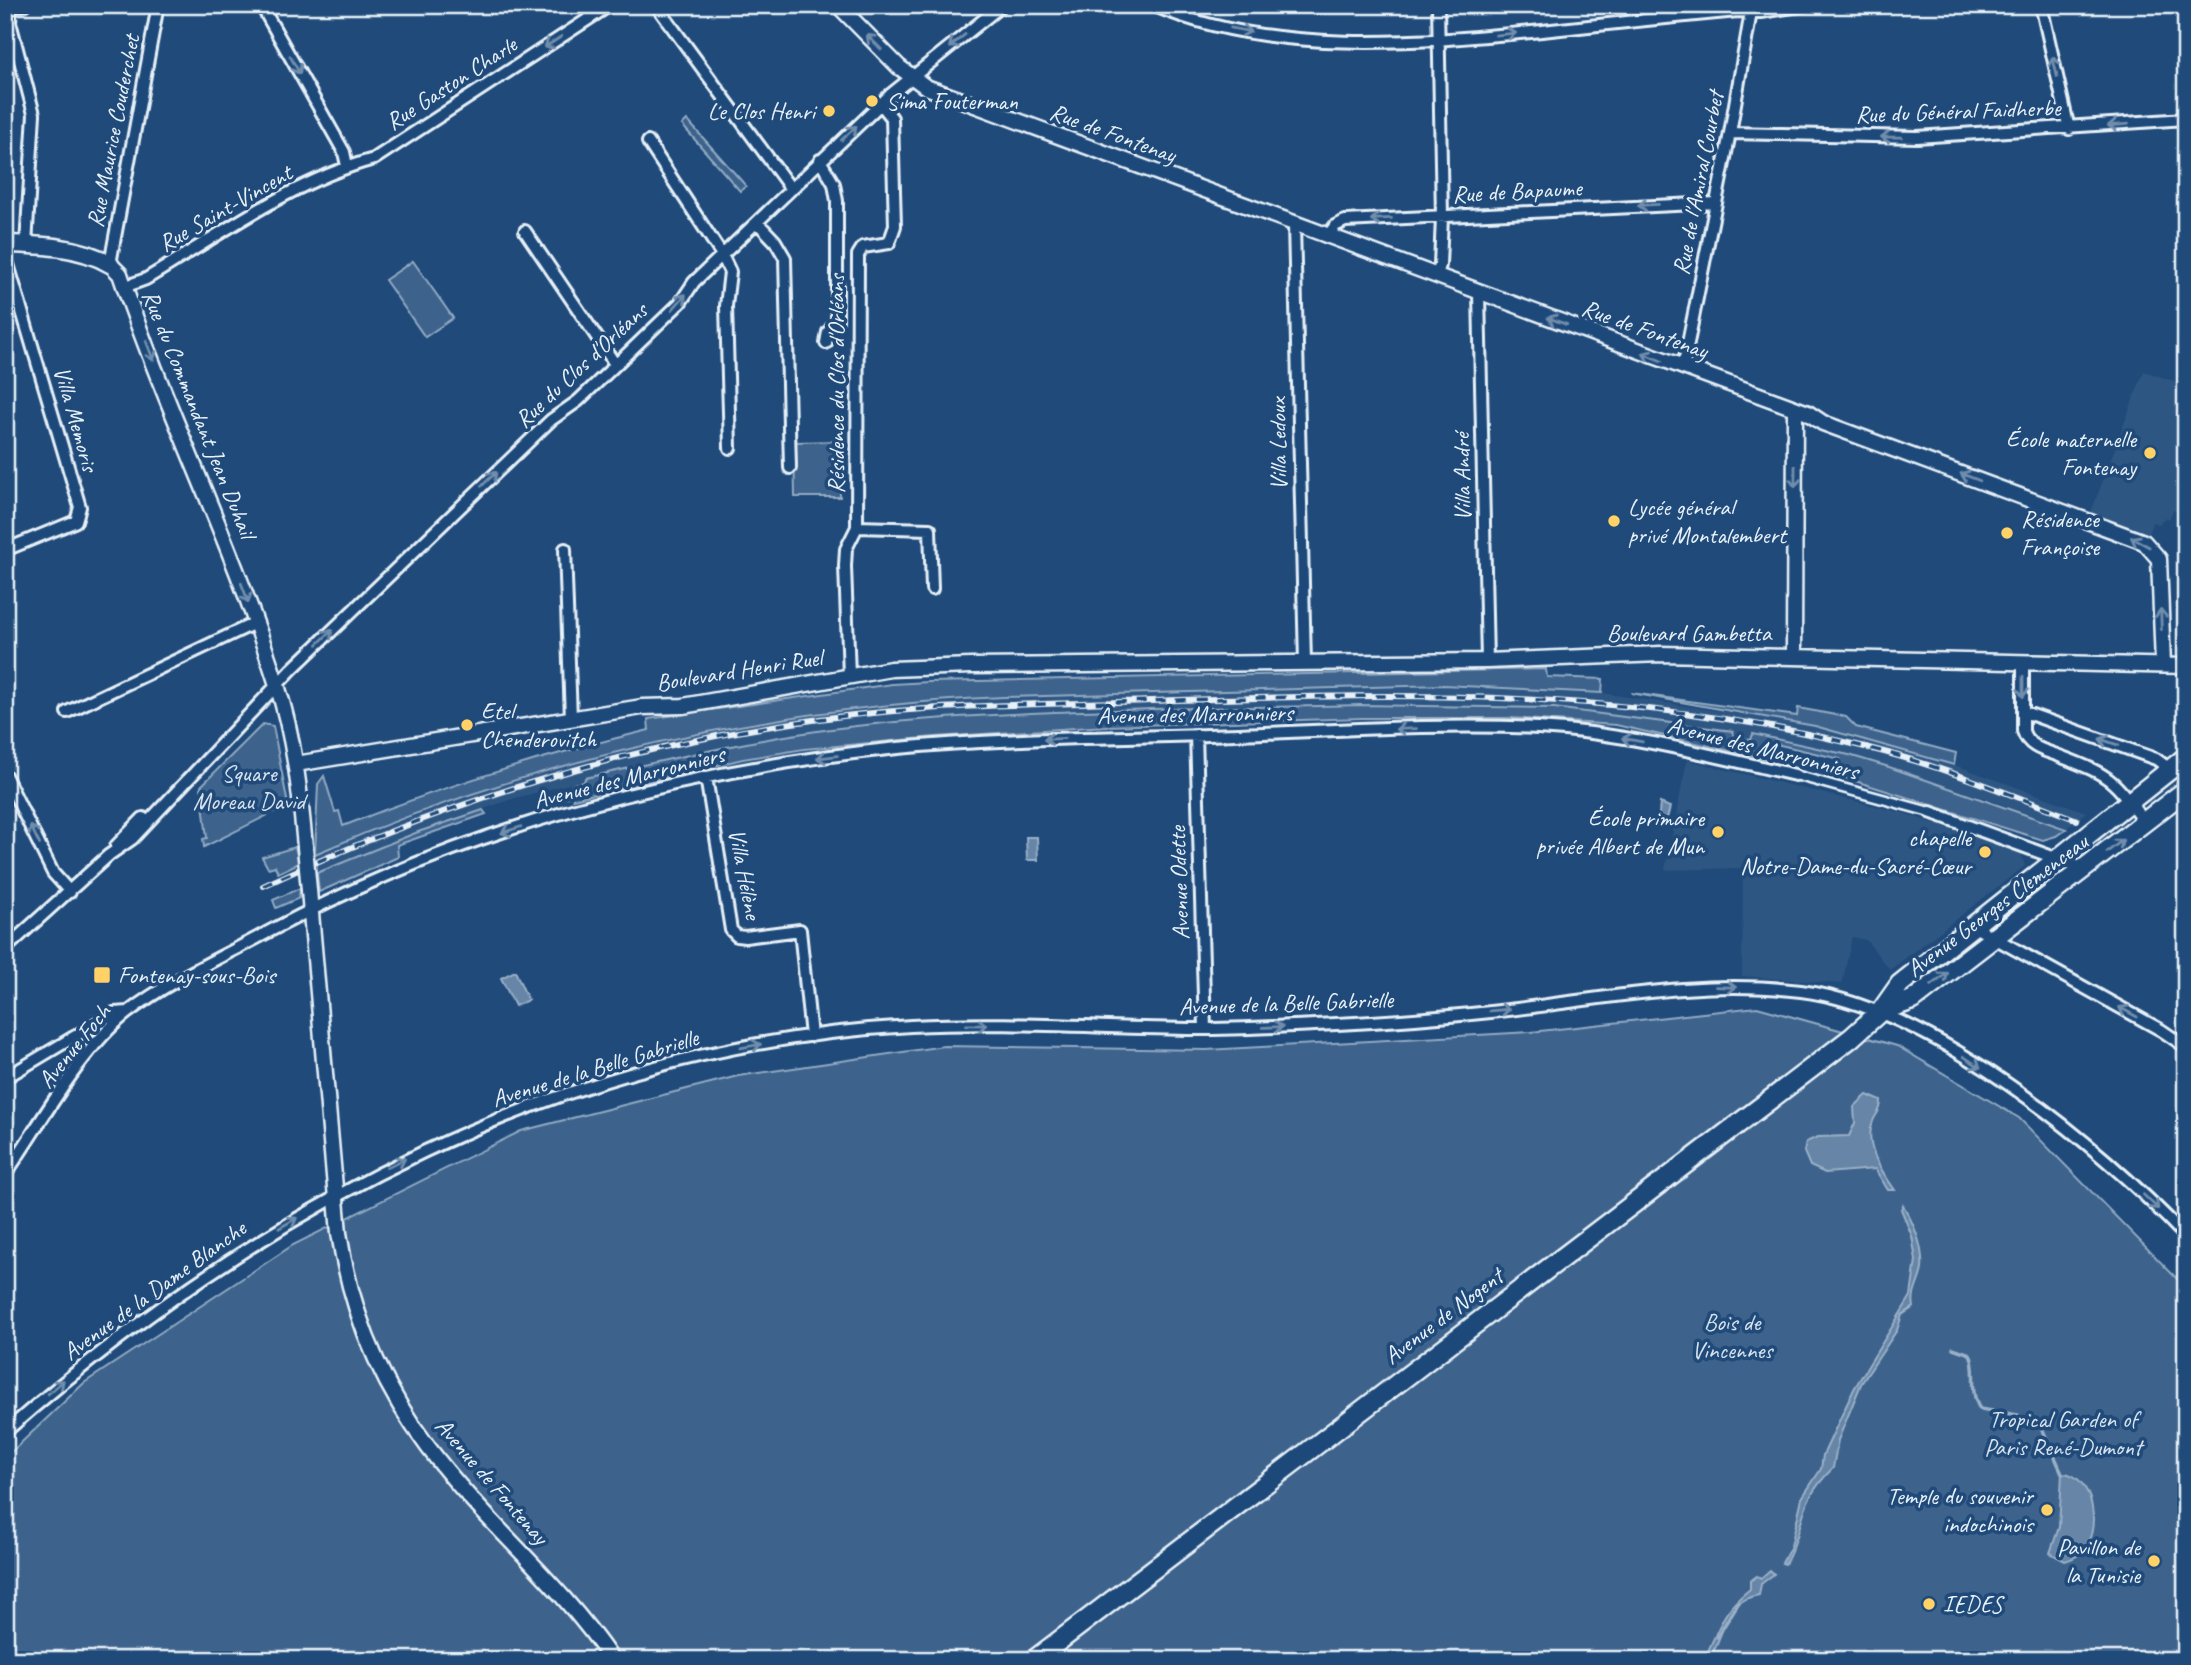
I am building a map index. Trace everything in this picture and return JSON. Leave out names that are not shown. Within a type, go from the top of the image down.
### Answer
[{"type":"main road","points":[[5,244],[76,251],[110,264]]},
{"type":"main road","name":"Avenue Georges Clemenceau","points":[[1881,1011],[1900,984],[2186,757]]},
{"type":"main road","name":"Avenue Georges Clemenceau","points":[[1881,1011],[1913,1000],[2186,790]]},
{"type":"main road","name":"Avenue de Nogent","points":[[1034,1660],[1851,1038],[1881,1011]]},
{"type":"street","points":[[24,5],[8,6],[34,120],[26,245]]},
{"type":"street","name":"Rue Maurice Couderchet","points":[[110,264],[158,5]]},
{"type":"street","points":[[261,5],[344,152],[347,166]]},
{"type":"street","name":"Rue Gaston Charle","points":[[347,166],[374,159],[610,5]]},
{"type":"street","points":[[656,5],[790,189]]},
{"type":"street","name":"Rue de Fontenay","points":[[838,5],[912,77],[926,87],[1796,409],[1823,423],[2144,542],[2159,559],[2163,665]]},
{"type":"street","points":[[1152,5],[1182,18],[1258,33],[1381,44],[1438,41],[1751,8],[1806,5]]},
{"type":"street","points":[[1437,275],[1440,265],[1441,217],[1438,5]]},
{"type":"street","points":[[2041,5],[2069,129]]},
{"type":"street","name":"Rue du Clos d'Orléans","points":[[5,949],[114,850],[121,850],[277,685],[551,420],[578,401],[680,303],[694,282],[880,103],[997,7]]},
{"type":"street","name":"Rue de l'Amiral Courbet","points":[[1683,368],[1730,134],[1751,8]]},
{"type":"street","name":"Résidence du Clos d'Orléans","points":[[849,676],[845,566],[846,549],[857,527],[858,255],[863,247],[889,243],[895,226],[892,118],[880,103]]},
{"type":"street","name":"Rue du Général Faidherbe","points":[[1730,134],[1998,138],[2186,119]]},
{"type":"street","points":[[648,142],[722,255],[730,272],[726,306],[730,448]]},
{"type":"street","points":[[820,160],[834,184],[837,201],[837,321],[828,332],[826,343]]},
{"type":"street","name":"Rue Saint-Vincent","points":[[124,287],[146,279],[301,187],[347,166]]},
{"type":"street","name":"Rue de Bapaume","points":[[1328,237],[1335,226],[1345,221],[1716,203]]},
{"type":"street","points":[[757,222],[775,241],[785,258],[790,468]]},
{"type":"street","name":"Villa Ledoux","points":[[1294,225],[1305,662]]},
{"type":"street","points":[[525,231],[615,364]]},
{"type":"street","name":"Villa Memoris","points":[[5,254],[80,507],[76,521],[5,550]]},
{"type":"street","name":"Rue du Commandant Jean Duhail","points":[[110,264],[120,274],[277,685],[296,764],[311,909]]},
{"type":"street","name":"Villa André","points":[[1479,293],[1487,661]]},
{"type":"street","points":[[1794,656],[1796,409]]},
{"type":"street","name":"Résidence du Clos d'Orléans","points":[[857,527],[930,529],[932,589]]},
{"type":"street","points":[[565,549],[571,719]]},
{"type":"street","points":[[67,712],[255,623]]},
{"type":"street","name":"Boulevard Gambetta","points":[[1192,664],[1487,661],[1661,654],[2186,666]]},
{"type":"street","points":[[2023,662],[2023,731],[2028,741],[2106,775],[2145,823]]},
{"type":"street","name":"Boulevard Henri Ruel","points":[[296,764],[642,707],[684,706],[891,669],[1192,664]]},
{"type":"street","points":[[2024,712],[2155,759],[2171,770]]},
{"type":"street","name":"Avenue des Marronniers","points":[[311,909],[402,868],[583,807],[706,777],[792,761],[900,748],[1453,727],[1540,728],[1683,748],[1930,812],[2085,869]]},
{"type":"street","name":"Avenue Odette","points":[[1196,735],[1205,1029]]},
{"type":"street","points":[[5,775],[53,873],[70,892]]},
{"type":"street","name":"Villa Hélène","points":[[706,777],[731,930],[737,936],[745,937],[800,930],[811,1036]]},
{"type":"street","name":"Avenue Foch","points":[[5,1175],[92,1050],[129,1012],[168,985],[311,909]]},
{"type":"street","name":"Avenue de Fontenay","points":[[311,909],[344,1264],[364,1335],[414,1426],[478,1505],[581,1617],[612,1660]]},
{"type":"street","points":[[1973,926],[2186,1047]]},
{"type":"street","name":"Avenue de la Belle Gabrielle","points":[[336,1195],[464,1133],[602,1083],[710,1053],[811,1036],[960,1024],[1205,1029],[1403,1019],[1700,987],[1801,991],[1852,1000],[1881,1011],[1953,1049],[2038,1107],[2125,1177],[2186,1237]]},
{"type":"street","points":[[5,1077],[114,1013],[129,1012]]},
{"type":"street","points":[[78,1035],[86,1040],[92,1050]]},
{"type":"street","name":"Avenue de la Dame Blanche","points":[[5,1432],[64,1381],[179,1293],[263,1237],[336,1195]]},
{"type":"shaded area","name":"École maternelle Fontenay","points":[[2144,371],[2186,385],[2184,514],[2173,510],[2169,519],[2165,517],[2159,524],[2152,522],[2149,533],[2091,512]]},
{"type":"shaded area","points":[[1442,685],[1602,693],[1815,726],[1938,759],[2086,812],[2066,829],[1990,800],[1849,755],[1753,735],[1751,740],[1732,737],[1733,730],[1554,708],[1360,705],[1015,714],[853,727],[671,758],[515,798],[418,832],[317,873],[315,854],[461,798],[583,759],[732,727],[807,715],[950,699]]},
{"type":"shaded area","points":[[1687,760],[1903,813],[2021,852],[2025,866],[1890,970],[1866,940],[1852,937],[1842,984],[1742,976],[1743,868],[1665,870]]},
{"type":"shaded area","points":[[1660,803],[1670,807],[1665,826],[1658,824]]},
{"type":"shaded area","points":[[1026,837],[1037,837],[1038,860],[1027,860]]},
{"type":"shaded area","points":[[515,971],[528,1000],[515,1006],[501,978]]},
{"type":"shaded area","points":[[1867,1095],[1881,1101],[1873,1121],[1870,1139],[1875,1158],[1895,1190],[1888,1190],[1875,1169],[1825,1173],[1810,1166],[1804,1152],[1806,1142],[1818,1137],[1849,1136],[1855,1123],[1854,1107]]},
{"type":"shaded area","points":[[1903,1205],[1921,1252],[1922,1269],[1915,1292],[1914,1307],[1902,1315],[1897,1330],[1861,1384],[1838,1440],[1833,1468],[1812,1493],[1792,1550],[1785,1564],[1782,1563],[1791,1546],[1802,1498],[1821,1469],[1823,1455],[1854,1389],[1911,1296],[1916,1260],[1912,1236],[1901,1209]]},
{"type":"shaded area","points":[[2062,1473],[2074,1476],[2083,1485],[2090,1498],[2093,1513],[2088,1543],[2079,1554],[2065,1561],[2050,1553],[2059,1527]]},
{"type":"shaded area","points":[[1770,1570],[1774,1574],[1761,1584],[1759,1595],[1747,1598],[1732,1611],[1708,1660],[1694,1660],[1707,1653],[1728,1611],[1750,1589],[1750,1581],[1757,1576],[1761,1578]]},
{"type":"green space","points":[[687,120],[746,186],[740,191],[682,125]]},
{"type":"green space","points":[[413,261],[453,318],[425,337],[385,280]]},
{"type":"green space","points":[[839,441],[840,497],[795,497],[794,442]]},
{"type":"green space","points":[[1546,669],[1547,677],[1603,679],[1602,693],[1443,685],[1004,697],[827,712],[739,726],[566,765],[397,820],[315,854],[318,784],[324,776],[335,812],[339,811],[343,826],[494,772],[649,730],[648,719],[892,684]]},
{"type":"green space","points":[[1631,693],[1797,716],[1798,708],[1846,717],[1856,727],[1956,753],[1954,765],[1815,726]]},
{"type":"green space","points":[[1360,705],[1554,708],[1733,731],[1733,737],[1751,740],[1753,734],[1849,755],[1889,767],[2066,829],[2043,840],[1836,775],[1840,759],[1776,744],[1771,760],[1616,725],[1510,718],[1362,718],[1107,726],[935,737],[804,749],[743,759],[573,799],[572,796],[563,798],[562,795],[574,784],[584,782],[585,778],[686,755],[856,726],[1045,712]]},
{"type":"green space","name":"Square Moreau David","points":[[263,724],[273,726],[288,805],[204,847],[203,839],[207,838],[201,786]]},
{"type":"green space","points":[[483,810],[486,814],[397,845],[398,857],[319,892],[317,873],[418,832]]},
{"type":"green space","points":[[295,847],[299,863],[278,873],[275,866],[268,868],[262,857]]},
{"type":"green space","points":[[300,888],[299,898],[276,908],[273,900]]},
{"type":"green space","name":"Bois de Vincennes","points":[[1757,1007],[1897,1046],[2019,1118],[2186,1288],[2186,1660],[5,1660],[5,1458],[84,1383],[293,1245],[521,1131],[738,1076],[944,1046],[1206,1050],[1531,1032]]},
{"type":"waterway","points":[[1953,1348],[1970,1354],[1974,1395],[1980,1409],[2018,1415],[2042,1428],[2062,1473]]},
{"type":"waterway","points":[[1717,1637],[1739,1602]]},
{"type":"railway","points":[[263,886],[328,857],[461,805],[529,783],[666,746],[736,732],[852,715],[992,706],[1354,696],[1524,699],[1608,705],[1693,714],[1779,728],[1865,747],[1946,771],[2077,820]]},
{"type":"place","name":"Sima Fouterman","points":[[872,101]]},
{"type":"place","name":"Le Clos Henri","points":[[829,111]]},
{"type":"place","name":"École maternelle Fontenay","points":[[2150,453]]},
{"type":"place","name":"Lycée général privé Montalembert","points":[[1614,521]]},
{"type":"place","name":"Résidence Françoise","points":[[2007,533]]},
{"type":"place","name":"Etel Chenderovitch","points":[[467,725]]},
{"type":"place","name":"École primaire privée Albert de Mun","points":[[1718,832]]},
{"type":"place","name":"chapelle Notre-Dame-du-Sacré-Cœur","points":[[1985,852]]},
{"type":"place","name":"Fontenay-sous-Bois","points":[[102,975]]},
{"type":"place","name":"Temple du souvenir indochinois","points":[[2047,1510]]},
{"type":"place","name":"Pavillon de la Tunisie","points":[[2154,1561]]},
{"type":"place","name":"IEDES","points":[[1929,1604]]},
{"type":"park label","name":"Tropical Garden of Paris René-Dumont","points":[[2063,1433]]}]
